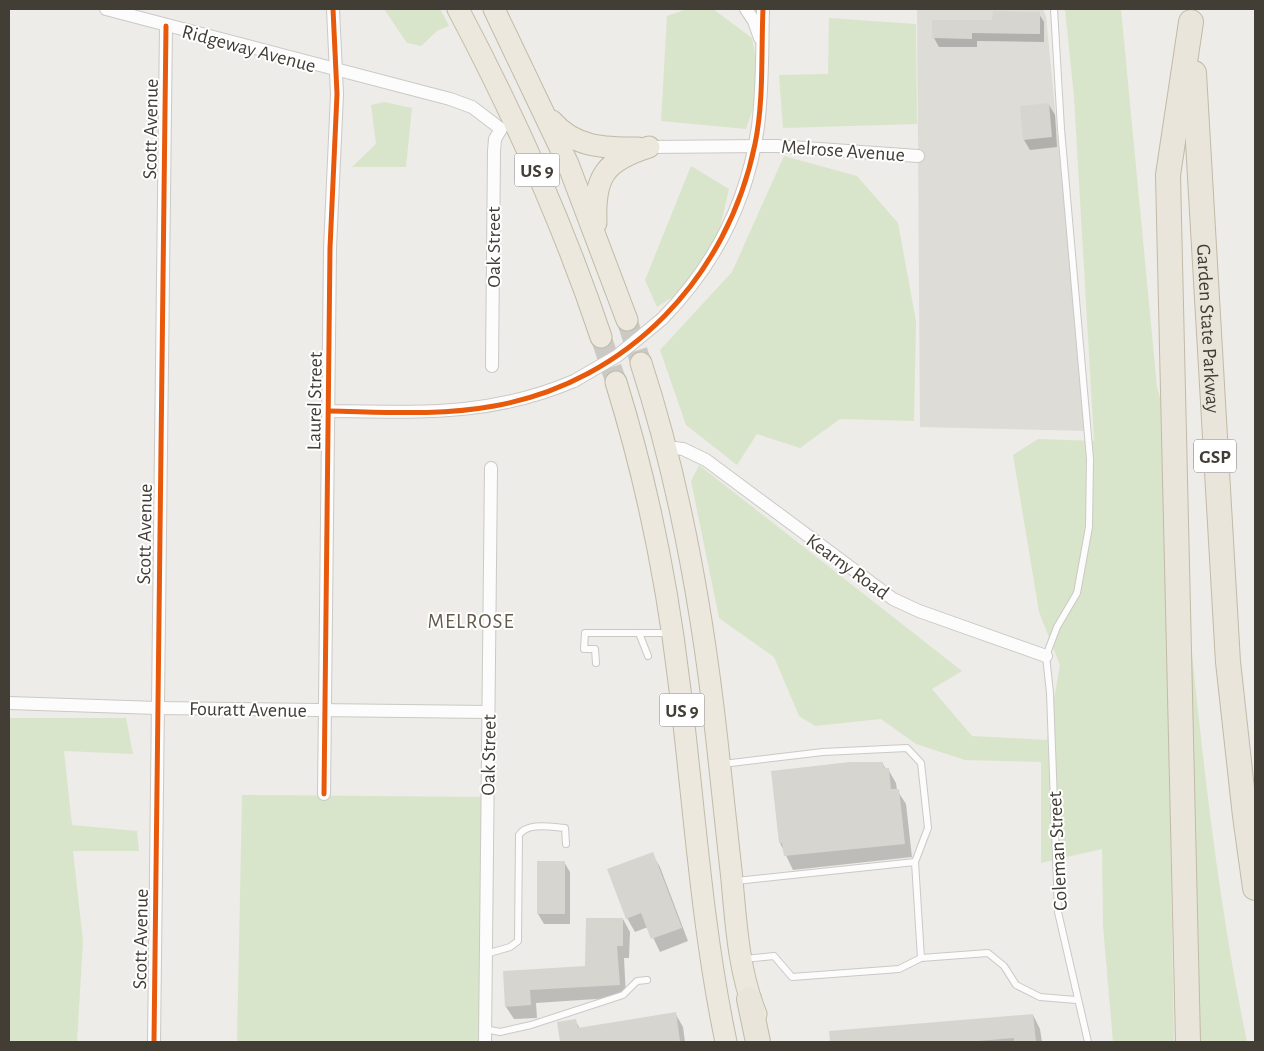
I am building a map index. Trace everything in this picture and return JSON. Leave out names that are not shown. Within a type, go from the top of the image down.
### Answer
[{"type":"highway","name":"US 9","points":[[458,9],[535,164],[569,246],[601,337]]},
{"type":"highway","name":"US 9","points":[[494,9],[544,111],[597,238],[627,320]]},
{"type":"highway","points":[[1188,1042],[1168,175],[1190,15]]},
{"type":"highway","name":"Garden State Parkway","points":[[1190,15],[1226,642],[1233,715],[1255,888]]},
{"type":"highway","points":[[544,111],[567,136],[583,144],[608,147],[648,147]]},
{"type":"highway","points":[[501,128],[521,146],[535,164]]},
{"type":"highway","points":[[597,238],[596,200],[602,174],[618,160],[648,147]]},
{"type":"highway","name":"US 9","points":[[642,363],[666,447],[686,536],[703,629],[742,960],[758,1042]]},
{"type":"highway","name":"US 9","points":[[616,382],[640,471],[673,633],[703,902],[726,1042]]},
{"type":"highway","points":[[749,999],[767,1042]]},
{"type":"street","name":"Ridgeway Avenue","points":[[106,9],[461,102],[481,112],[501,128]]},
{"type":"street","name":"Laurel Street","points":[[324,794],[330,248],[337,94],[334,9]]},
{"type":"street","points":[[746,9],[757,30],[762,48]]},
{"type":"street","points":[[329,411],[417,412],[480,408],[527,398],[574,381],[617,356],[662,319],[700,276],[730,224],[746,183],[755,145],[760,110],[763,9]]},
{"type":"street","name":"Scott Avenue","points":[[154,1042],[166,26]]},
{"type":"street","name":"Oak Street","points":[[492,366],[494,151],[495,139],[501,128]]},
{"type":"street","name":"Melrose Avenue","points":[[648,147],[755,145],[918,156]]},
{"type":"street","name":"Kearny Road","points":[[666,447],[683,448],[706,460],[893,599],[919,611],[1046,656]]},
{"type":"street","name":"Oak Street","points":[[485,1042],[490,468]]},
{"type":"street","name":"Fouratt Avenue","points":[[9,703],[157,708],[488,712]]},
{"type":"lane","points":[[1046,656],[1057,627],[1077,592],[1089,527],[1090,460],[1061,129],[1054,9]]},
{"type":"lane","points":[[596,663],[595,649],[584,649],[585,633],[673,633]]},
{"type":"lane","points":[[639,633],[648,656]]},
{"type":"lane","name":"Coleman Street","points":[[1046,656],[1050,693],[1058,912],[1076,1000],[1088,1042]]},
{"type":"lane","points":[[719,764],[823,752],[907,748],[921,763],[928,828],[916,862],[921,958]]},
{"type":"lane","points":[[486,954],[510,947],[518,941],[519,836],[522,831],[528,827],[565,828],[566,844]]},
{"type":"lane","points":[[732,881],[916,862]]},
{"type":"lane","points":[[742,960],[774,956],[792,977],[900,969],[921,958],[988,953],[1004,966],[1016,985],[1040,997],[1076,1000]]},
{"type":"lane","points":[[485,1029],[500,1032],[530,1025],[622,995],[637,981],[647,980]]},
{"type":"shaded area","points":[[917,9],[1043,9],[1046,16],[1086,431],[920,427]]},
{"type":"green space","points":[[384,9],[440,9],[449,26],[437,31],[421,46],[407,43]]},
{"type":"green space","points":[[687,9],[713,9],[752,38],[761,86],[746,129],[661,121],[667,16]]},
{"type":"green space","points":[[1065,9],[1121,9],[1157,387],[1163,408],[1174,1042],[1113,1042],[1103,926],[1102,849],[1041,863],[1041,762],[965,760],[916,744],[881,719],[815,726],[799,716],[774,657],[719,618],[691,481],[699,465],[962,671],[932,689],[972,736],[1047,740],[1060,665],[1039,612],[1013,455],[1038,439],[1094,441],[1074,97]]},
{"type":"green space","points":[[829,18],[916,24],[917,124],[783,128],[779,75],[828,74]]},
{"type":"green space","points":[[384,102],[412,108],[406,167],[352,167],[376,144],[371,105]]},
{"type":"green space","points":[[784,156],[857,176],[898,223],[916,321],[914,421],[840,419],[800,448],[757,434],[737,465],[686,425],[660,350],[732,272]]},
{"type":"green space","points":[[691,166],[729,189],[709,274],[657,307],[645,280]]},
{"type":"green space","points":[[1190,635],[1220,890],[1247,1042],[1197,1042]]},
{"type":"green space","points":[[9,718],[126,718],[133,754],[64,751],[72,825],[137,831],[139,851],[73,851],[83,941],[77,1042],[9,1042]]},
{"type":"green space","points":[[242,795],[487,797],[485,1042],[237,1042]]},
{"type":"building","points":[[993,11],[1040,12],[1040,34],[972,33],[972,39],[932,38],[932,20],[992,20]]},
{"type":"building","points":[[1049,103],[1052,137],[1023,140],[1020,106]]},
{"type":"building","points":[[850,762],[883,762],[884,768],[889,768],[891,789],[899,789],[905,844],[784,856],[782,843],[779,843],[771,771]]},
{"type":"building","points":[[653,852],[682,928],[651,939],[641,913],[626,919],[607,869]]},
{"type":"building","points":[[537,861],[565,861],[565,914],[537,914]]},
{"type":"building","points":[[586,918],[623,918],[623,946],[617,946],[620,985],[530,990],[531,1005],[505,1007],[503,971],[585,966]]},
{"type":"building","points":[[676,1012],[680,1041],[560,1042],[557,1022],[576,1019],[578,1028]]},
{"type":"building","points":[[1033,1014],[1036,1042],[1014,1042],[1014,1038],[966,1042],[830,1042],[829,1031]]},
{"type":"tunnel","points":[[627,320],[641,363]]},
{"type":"tunnel","points":[[601,337],[616,382]]},
{"type":"cycle path","points":[[324,794],[330,248],[337,94],[333,9]]},
{"type":"cycle path","points":[[329,411],[412,413],[453,411],[494,406],[543,393],[588,374],[629,347],[665,316],[696,279],[722,237],[742,192],[758,127],[761,94],[763,9]]},
{"type":"cycle path","points":[[154,1042],[166,26]]},
{"type":"district","name":"MELROSE","points":[[471,621]]}]
